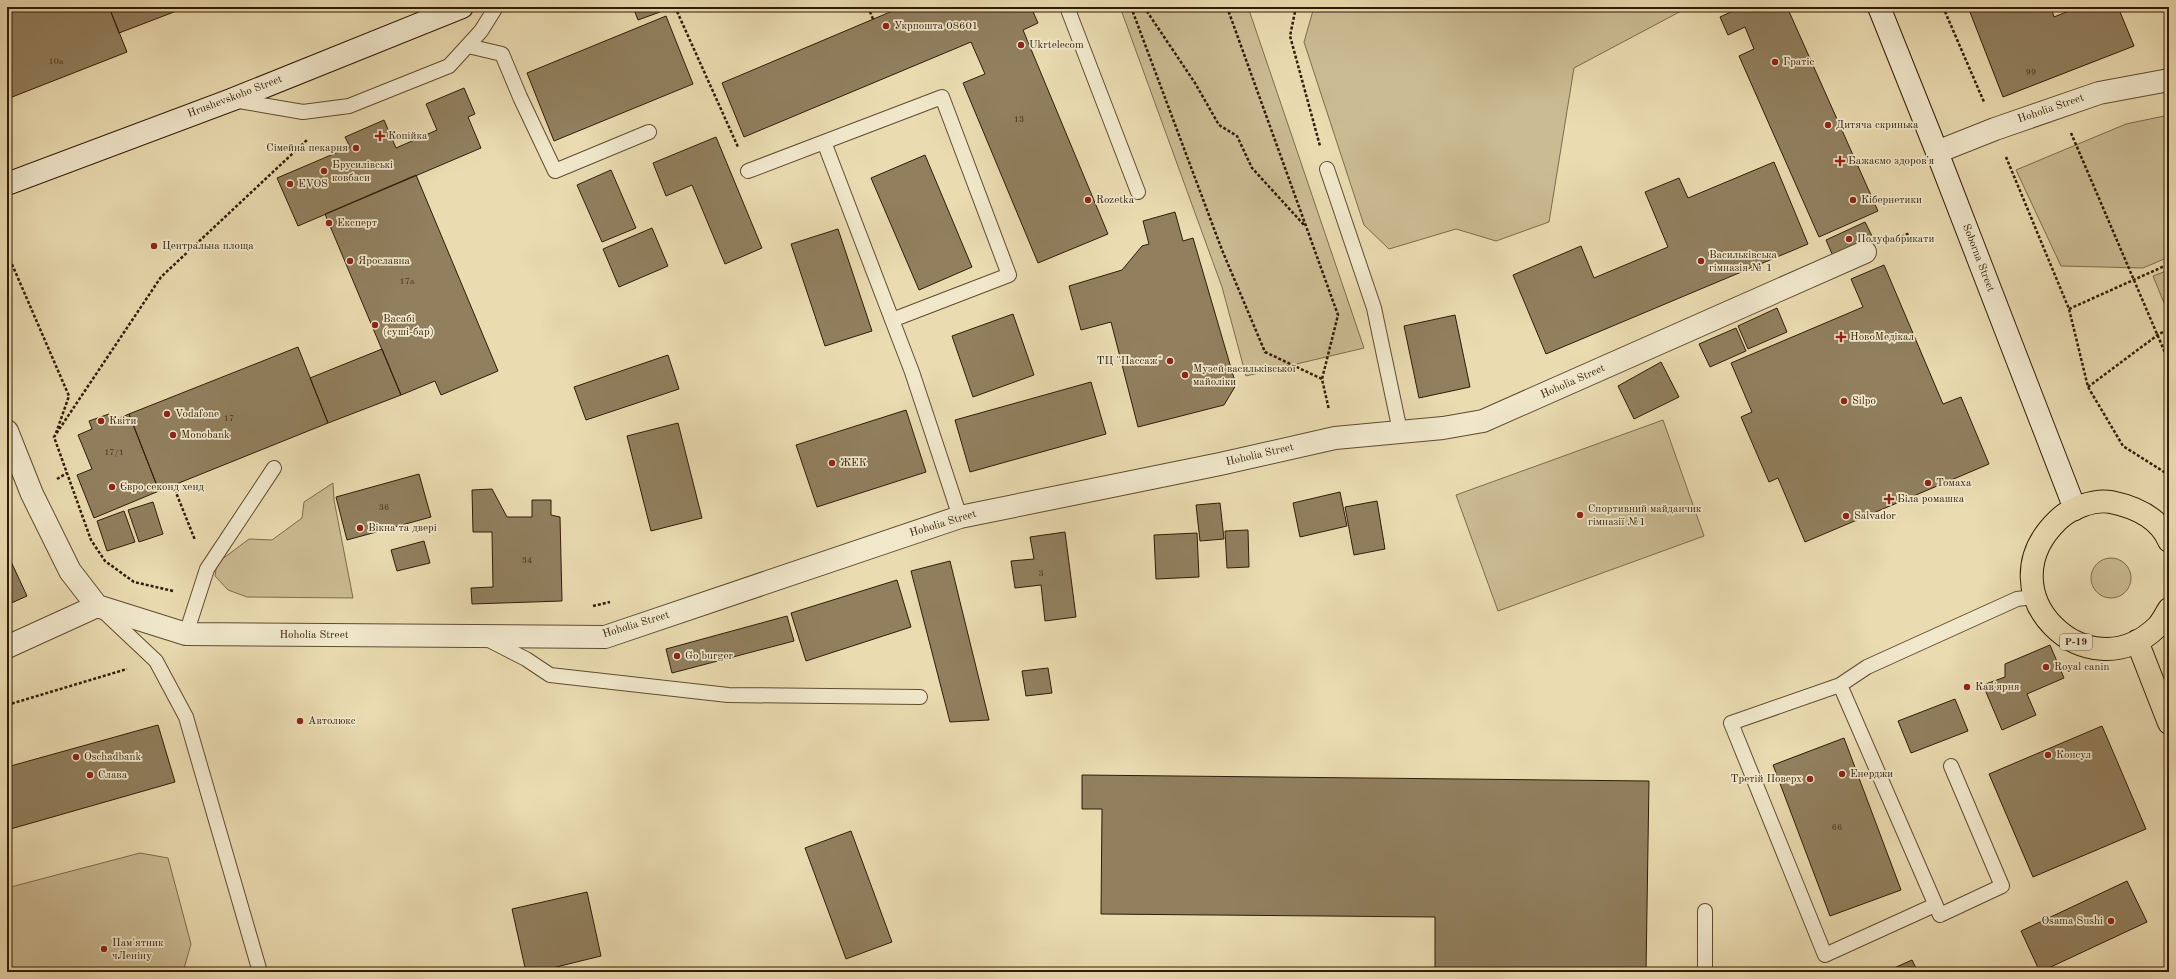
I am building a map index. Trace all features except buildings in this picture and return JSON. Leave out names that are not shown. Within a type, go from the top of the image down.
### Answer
[{"type":"main road","name":"Р-19","points":[[2169,541],[2166,535],[2151,518],[2131,506],[2108,502],[2085,505],[2064,514],[2047,530],[2036,551],[2031,574],[2034,597],[2046,619],[2064,636],[2087,646],[2113,648],[2137,641],[2157,626],[2169,609]]},
{"type":"main road","points":[[2137,641],[2169,723]]},
{"type":"street","name":"Hrushevskoho Street","points":[[7,184],[231,100],[462,7]]},
{"type":"street","name":"Soborna Street","points":[[1879,7],[1937,152],[2075,509]]},
{"type":"street","name":"Hoholia Street","points":[[1937,152],[1995,128],[2099,93],[2169,80]]},
{"type":"street","name":"Hoholia Street","points":[[97,606],[186,634],[605,636],[960,517],[1220,464],[1335,438],[1443,428],[1483,421],[1865,252]]},
{"type":"street","points":[[7,431],[32,494],[70,571],[97,606],[7,647]]},
{"type":"lane","points":[[231,100],[303,112],[349,106],[449,66],[481,32],[496,7]]},
{"type":"lane","points":[[1068,7],[1138,192]]},
{"type":"lane","points":[[468,46],[502,54],[520,97],[555,171],[649,132]]},
{"type":"lane","points":[[748,171],[942,97],[1009,275],[892,320]]},
{"type":"lane","points":[[824,142],[912,372],[960,517]]},
{"type":"lane","points":[[1327,169],[1374,308],[1400,431]]},
{"type":"lane","points":[[186,634],[207,569],[274,468]]},
{"type":"lane","points":[[1935,905],[1825,955],[1731,723],[1840,685],[1867,667],[2002,605],[2017,599],[2034,597]]},
{"type":"lane","points":[[97,606],[156,661],[186,717],[260,972]]},
{"type":"lane","points":[[481,636],[526,659],[550,675],[728,695],[920,697]]},
{"type":"lane","points":[[1840,685],[1940,915],[2002,886],[1951,766]]},
{"type":"lane","points":[[1705,911],[1705,972]]},
{"type":"path","points":[[675,7],[748,171]]},
{"type":"path","points":[[868,7],[873,19]]},
{"type":"path","points":[[1131,7],[1222,250],[1265,352],[1322,379]]},
{"type":"path","points":[[1144,7],[1195,82],[1219,125],[1237,136],[1252,168],[1306,228]]},
{"type":"path","points":[[1227,7],[1338,315],[1322,379],[1335,438]]},
{"type":"path","points":[[1296,7],[1290,36],[1327,169]]},
{"type":"path","points":[[1943,7],[1995,128],[2069,309],[2088,387],[2123,446],[2169,475]]},
{"type":"path","points":[[2069,129],[2159,334],[2169,362]]},
{"type":"path","points":[[54,437],[161,277],[307,140]]},
{"type":"path","points":[[1887,244],[1910,233]]},
{"type":"path","points":[[8,255],[69,396],[54,437],[91,540],[104,561],[134,582],[198,597]]},
{"type":"path","points":[[2069,309],[2169,264]]},
{"type":"path","points":[[2088,387],[2159,334],[2169,329]]},
{"type":"path","points":[[1321,411],[1329,409]]},
{"type":"path","points":[[173,485],[207,569]]},
{"type":"path","points":[[588,607],[617,601]]},
{"type":"shaded area","points":[[1120,7],[1248,7],[1364,348],[1246,376],[1222,287]]},
{"type":"shaded area","points":[[1314,7],[1684,7],[1685,9],[1574,68],[1549,222],[1496,241],[1456,229],[1389,249],[1364,225],[1304,42]]},
{"type":"shaded area","points":[[2169,115],[2169,257],[2143,268],[2061,266],[2016,170],[2126,124]]},
{"type":"shaded area","points":[[2169,270],[2169,307],[2166,308],[2153,276]]},
{"type":"shaded area","name":"Спортивний майданчик гімназії №1","points":[[1663,420],[1704,536],[1498,611],[1456,495]]},
{"type":"shaded area","points":[[333,483],[334,500],[353,598],[247,597],[228,590],[215,576],[217,563],[249,539],[272,540],[302,518],[304,502]]},
{"type":"shaded area","points":[[2111,558],[2125,564],[2131,578],[2125,592],[2111,598],[2097,592],[2091,578],[2097,564]]},
{"type":"shaded area","points":[[140,853],[168,858],[191,944],[183,972],[40,972],[37,968],[29,972],[7,972],[7,888]]},
{"type":"place","name":"Укрпошта 08601","points":[[886,26]]},
{"type":"place","name":"Ukrtelecom","points":[[1021,45]]},
{"type":"place","name":"Гратіс","points":[[1775,62]]},
{"type":"place","name":"Дитяча скринька","points":[[1828,125]]},
{"type":"place","name":"Копійка","points":[[380,136]]},
{"type":"place","name":"Сімейна пекарня","points":[[356,148]]},
{"type":"place","name":"Бажаємо здоровʼя","points":[[1840,161]]},
{"type":"place","name":"Брусилівські ковбаси","points":[[324,171]]},
{"type":"place","name":"EVOS","points":[[290,184]]},
{"type":"place","name":"Rozetka","points":[[1088,200]]},
{"type":"place","name":"Кібернетики","points":[[1853,200]]},
{"type":"place","name":"Експерт","points":[[329,223]]},
{"type":"place","name":"Полуфабрикати","points":[[1849,239]]},
{"type":"place","name":"Центральна площа","points":[[154,246]]},
{"type":"place","name":"Ярославна","points":[[350,261]]},
{"type":"place","name":"Васильківська гімназія № 1","points":[[1701,261]]},
{"type":"place","name":"Васабі (суші-бар)","points":[[375,325]]},
{"type":"place","name":"НовоМедікал","points":[[1841,337]]},
{"type":"place","name":"ТЦ \"Пассаж\"","points":[[1170,361]]},
{"type":"place","name":"Музей васильківської майоліки","points":[[1185,375]]},
{"type":"place","name":"Silpo","points":[[1844,401]]},
{"type":"place","name":"Vodafone","points":[[167,414]]},
{"type":"place","name":"Квіти","points":[[101,421]]},
{"type":"place","name":"Monobank","points":[[173,435]]},
{"type":"place","name":"ЖЕК","points":[[832,463]]},
{"type":"place","name":"Томаха","points":[[1928,483]]},
{"type":"place","name":"Євро секонд хенд","points":[[112,487]]},
{"type":"place","name":"Біла ромашка","points":[[1889,499]]},
{"type":"place","name":"Спортивний майданчик гімназії №1","points":[[1580,515]]},
{"type":"place","name":"Salvador","points":[[1846,516]]},
{"type":"place","name":"Вікна та двері","points":[[360,528]]},
{"type":"place","name":"Go burger","points":[[677,656]]},
{"type":"place","name":"Royal canin","points":[[2046,667]]},
{"type":"place","name":"Кав'ярня","points":[[1967,687]]},
{"type":"place","name":"Автолюкс","points":[[300,721]]},
{"type":"place","name":"Консул","points":[[2048,755]]},
{"type":"place","name":"Oschadbank","points":[[76,757]]},
{"type":"place","name":"Енерджи","points":[[1842,774]]},
{"type":"place","name":"Слава","points":[[90,775]]},
{"type":"place","name":"Третій Поверх","points":[[1810,779]]},
{"type":"place","name":"Osama Sushi","points":[[2111,921]]},
{"type":"place","name":"Пам'ятник чЛеніну","points":[[104,949]]}]
